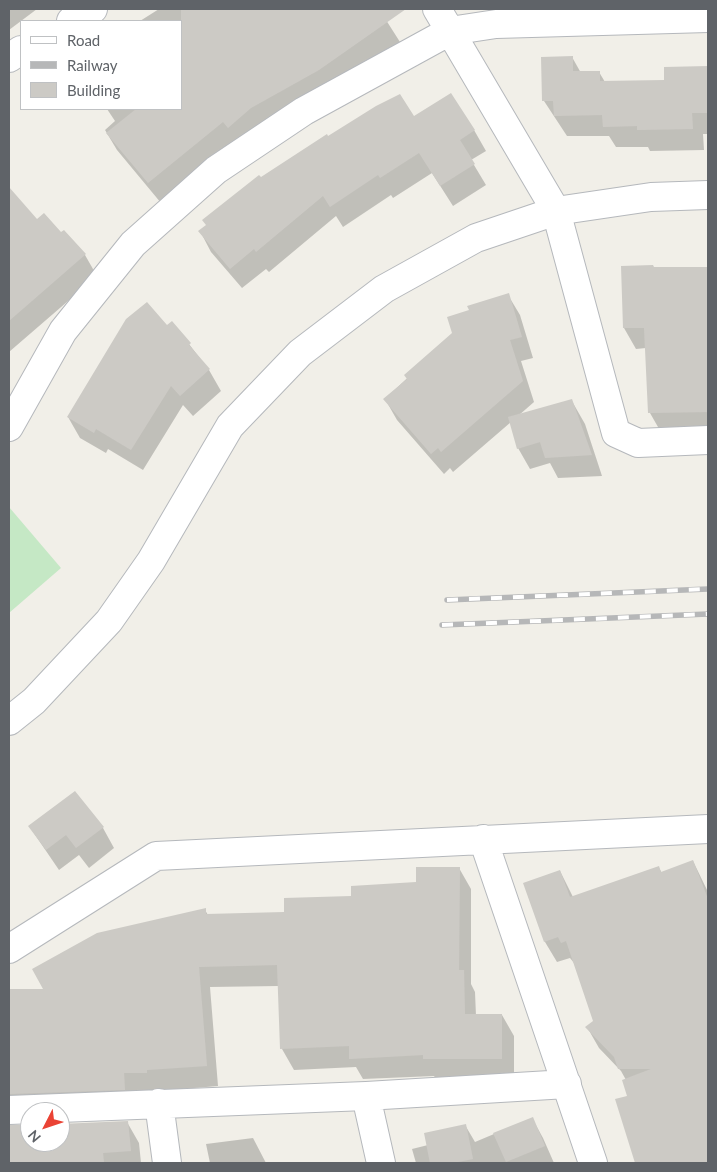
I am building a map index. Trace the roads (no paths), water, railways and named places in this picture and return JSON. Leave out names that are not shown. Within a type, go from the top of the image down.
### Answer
[{"type":"street","points":[[73,20],[93,9]]},
{"type":"street","points":[[9,427],[63,331],[133,244],[216,170],[304,110],[444,20],[496,24],[708,18]]},
{"type":"street","points":[[444,20],[556,211],[616,433],[638,443],[708,440]]},
{"type":"street","points":[[9,58],[20,51]]},
{"type":"street","points":[[9,721],[34,701],[109,621],[151,561],[230,426],[300,353],[384,289],[476,238],[556,211],[651,197],[708,195]]},
{"type":"street","points":[[9,948],[156,856],[708,829]]},
{"type":"street","points":[[483,839],[593,1163]]},
{"type":"street","points":[[9,1110],[366,1096],[567,1084]]},
{"type":"street","points":[[366,1096],[381,1163]]},
{"type":"street","points":[[159,1103],[167,1163]]},
{"type":"railway","points":[[447,600],[708,589]]},
{"type":"railway","points":[[442,625],[708,614]]}]
